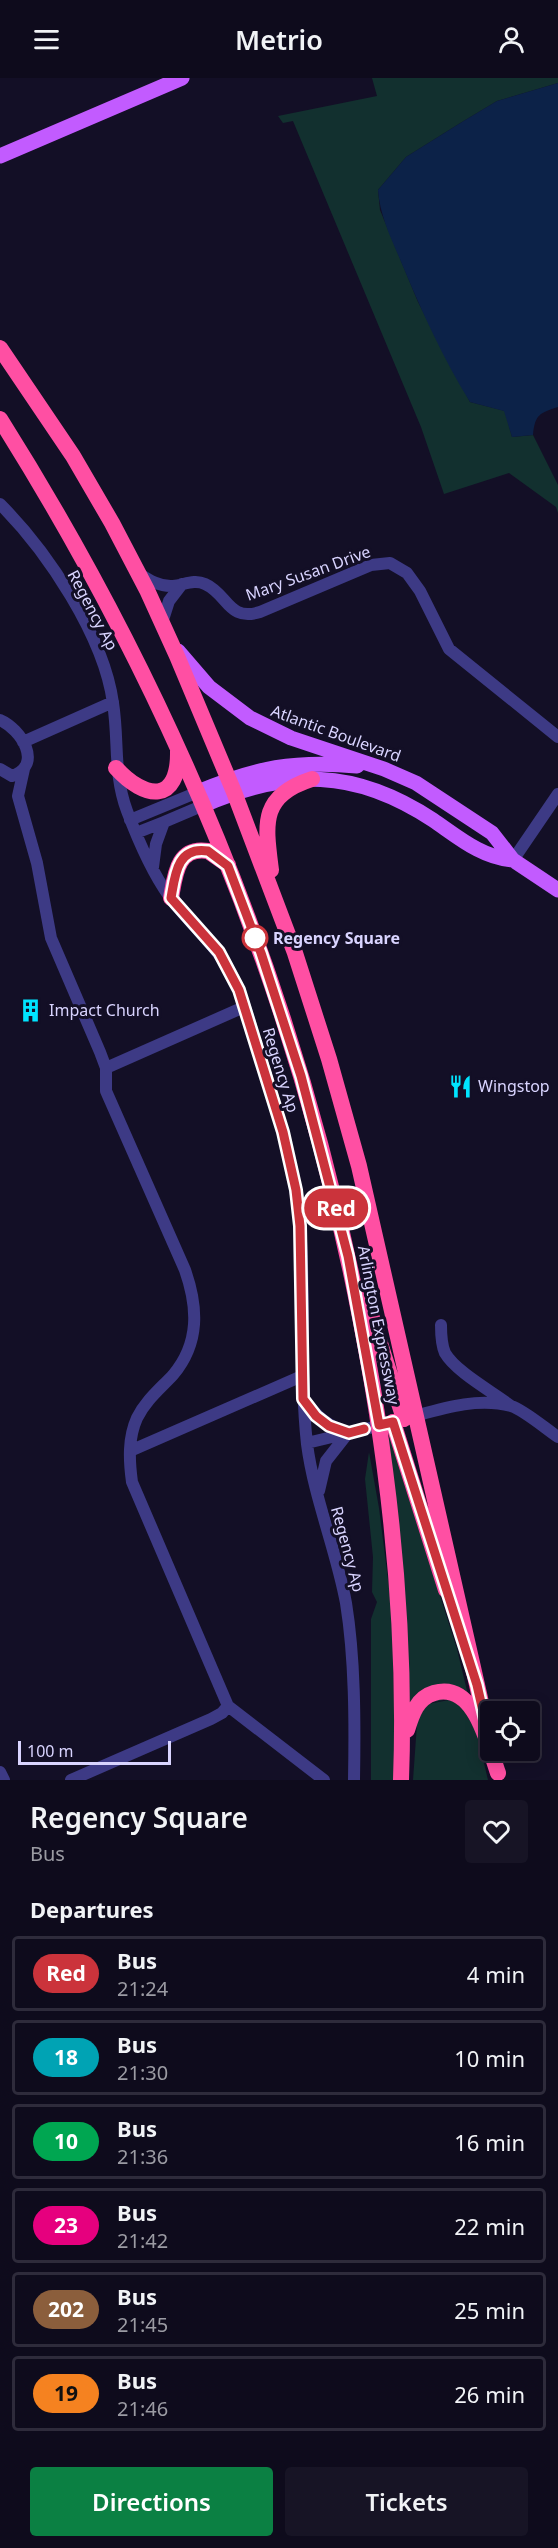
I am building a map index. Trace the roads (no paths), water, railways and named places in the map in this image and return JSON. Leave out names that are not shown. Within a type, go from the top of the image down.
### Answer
[{"type":"highway","name":"Atlantic Boulevard","points":[[0,348],[73,456],[138,573],[162,623],[231,786]]},
{"type":"highway","points":[[0,419],[6,439],[114,614],[201,799]]},
{"type":"highway","points":[[116,768],[133,784],[147,790],[158,791],[175,782],[178,770],[178,747]]},
{"type":"highway","points":[[276,901],[267,837],[270,810],[282,794],[312,779]]},
{"type":"highway","name":"Arlington Expressway","points":[[231,786],[276,901],[310,998],[350,1130],[398,1420],[398,1577],[402,1663],[401,1780]]},
{"type":"highway","name":"Arlington Expressway","points":[[201,799],[228,866],[287,1032],[330,1184],[359,1311],[398,1420],[481,1701]]},
{"type":"highway","points":[[171,898],[177,868],[183,857],[191,852],[208,851],[228,866]]},
{"type":"highway","points":[[330,1184],[477,1685]]},
{"type":"highway","points":[[402,1756],[408,1728],[416,1707],[428,1695],[448,1692],[461,1697],[471,1707],[498,1776]]},
{"type":"highway","points":[[495,1761],[498,1776]]},
{"type":"main road","points":[[0,156],[182,78]]},
{"type":"main road","name":"Atlantic Boulevard","points":[[162,623],[177,650],[195,672],[241,713],[291,738],[384,769],[425,789],[492,833],[513,860],[558,890]]},
{"type":"main road","points":[[231,786],[256,770],[284,765],[337,764],[384,769]]},
{"type":"main road","name":"Atlantic Boulevard","points":[[201,799],[231,786],[312,779],[340,781],[385,794],[418,810],[480,852],[496,858],[513,860]]},
{"type":"street","name":"Regency Ap","points":[[0,504],[33,541],[65,588],[100,656],[113,702],[116,768],[130,820],[153,868],[171,898],[225,960],[244,1007],[283,1132],[296,1190],[302,1276],[302,1376],[307,1443],[318,1498],[346,1606],[352,1697],[354,1780]]},
{"type":"street","name":"Mary Susan Drive","points":[[138,573],[163,585],[194,582],[206,584],[233,610],[252,614],[371,565],[384,562],[397,565],[416,584],[449,649],[558,737]]},
{"type":"street","points":[[162,623],[169,601],[182,584]]},
{"type":"street","points":[[23,742],[113,702]]},
{"type":"street","points":[[2,722],[18,731],[23,742],[27,764],[18,796]]},
{"type":"street","points":[[2,771],[12,776],[24,769]]},
{"type":"street","points":[[2,771],[18,796],[38,866],[51,938],[106,1068],[106,1091],[185,1270],[195,1304],[194,1332],[188,1349],[175,1372],[145,1405],[133,1429],[130,1451],[132,1482],[228,1706],[324,1780]]},
{"type":"street","points":[[513,860],[558,794]]},
{"type":"street","points":[[130,820],[201,799]]},
{"type":"street","points":[[136,833],[164,822],[201,799]]},
{"type":"street","points":[[153,868],[156,844],[164,822]]},
{"type":"street","points":[[106,1068],[244,1007]]},
{"type":"street","points":[[441,1325],[441,1341],[445,1353],[455,1365],[558,1437]]},
{"type":"street","points":[[130,1451],[302,1376]]},
{"type":"street","points":[[303,1399],[316,1416],[329,1426],[349,1433]]},
{"type":"street","points":[[307,1443],[451,1406],[483,1403],[512,1407]]},
{"type":"street","points":[[318,1498],[326,1461],[349,1433]]},
{"type":"street","points":[[70,1780],[211,1719],[222,1713],[228,1706]]},
{"type":"street","points":[[0,1772],[4,1780]]},
{"type":"water","points":[[558,83],[558,407],[537,418],[533,435],[512,437],[504,411],[470,402],[451,369],[425,317],[391,237],[381,210],[378,190],[406,157],[497,101]]},
{"type":"place","name":"Regency Square","points":[[255,938]]},
{"type":"place","name":"Impact Church","points":[[31,1010]]},
{"type":"place","name":"Wingstop","points":[[460,1086]]}]
